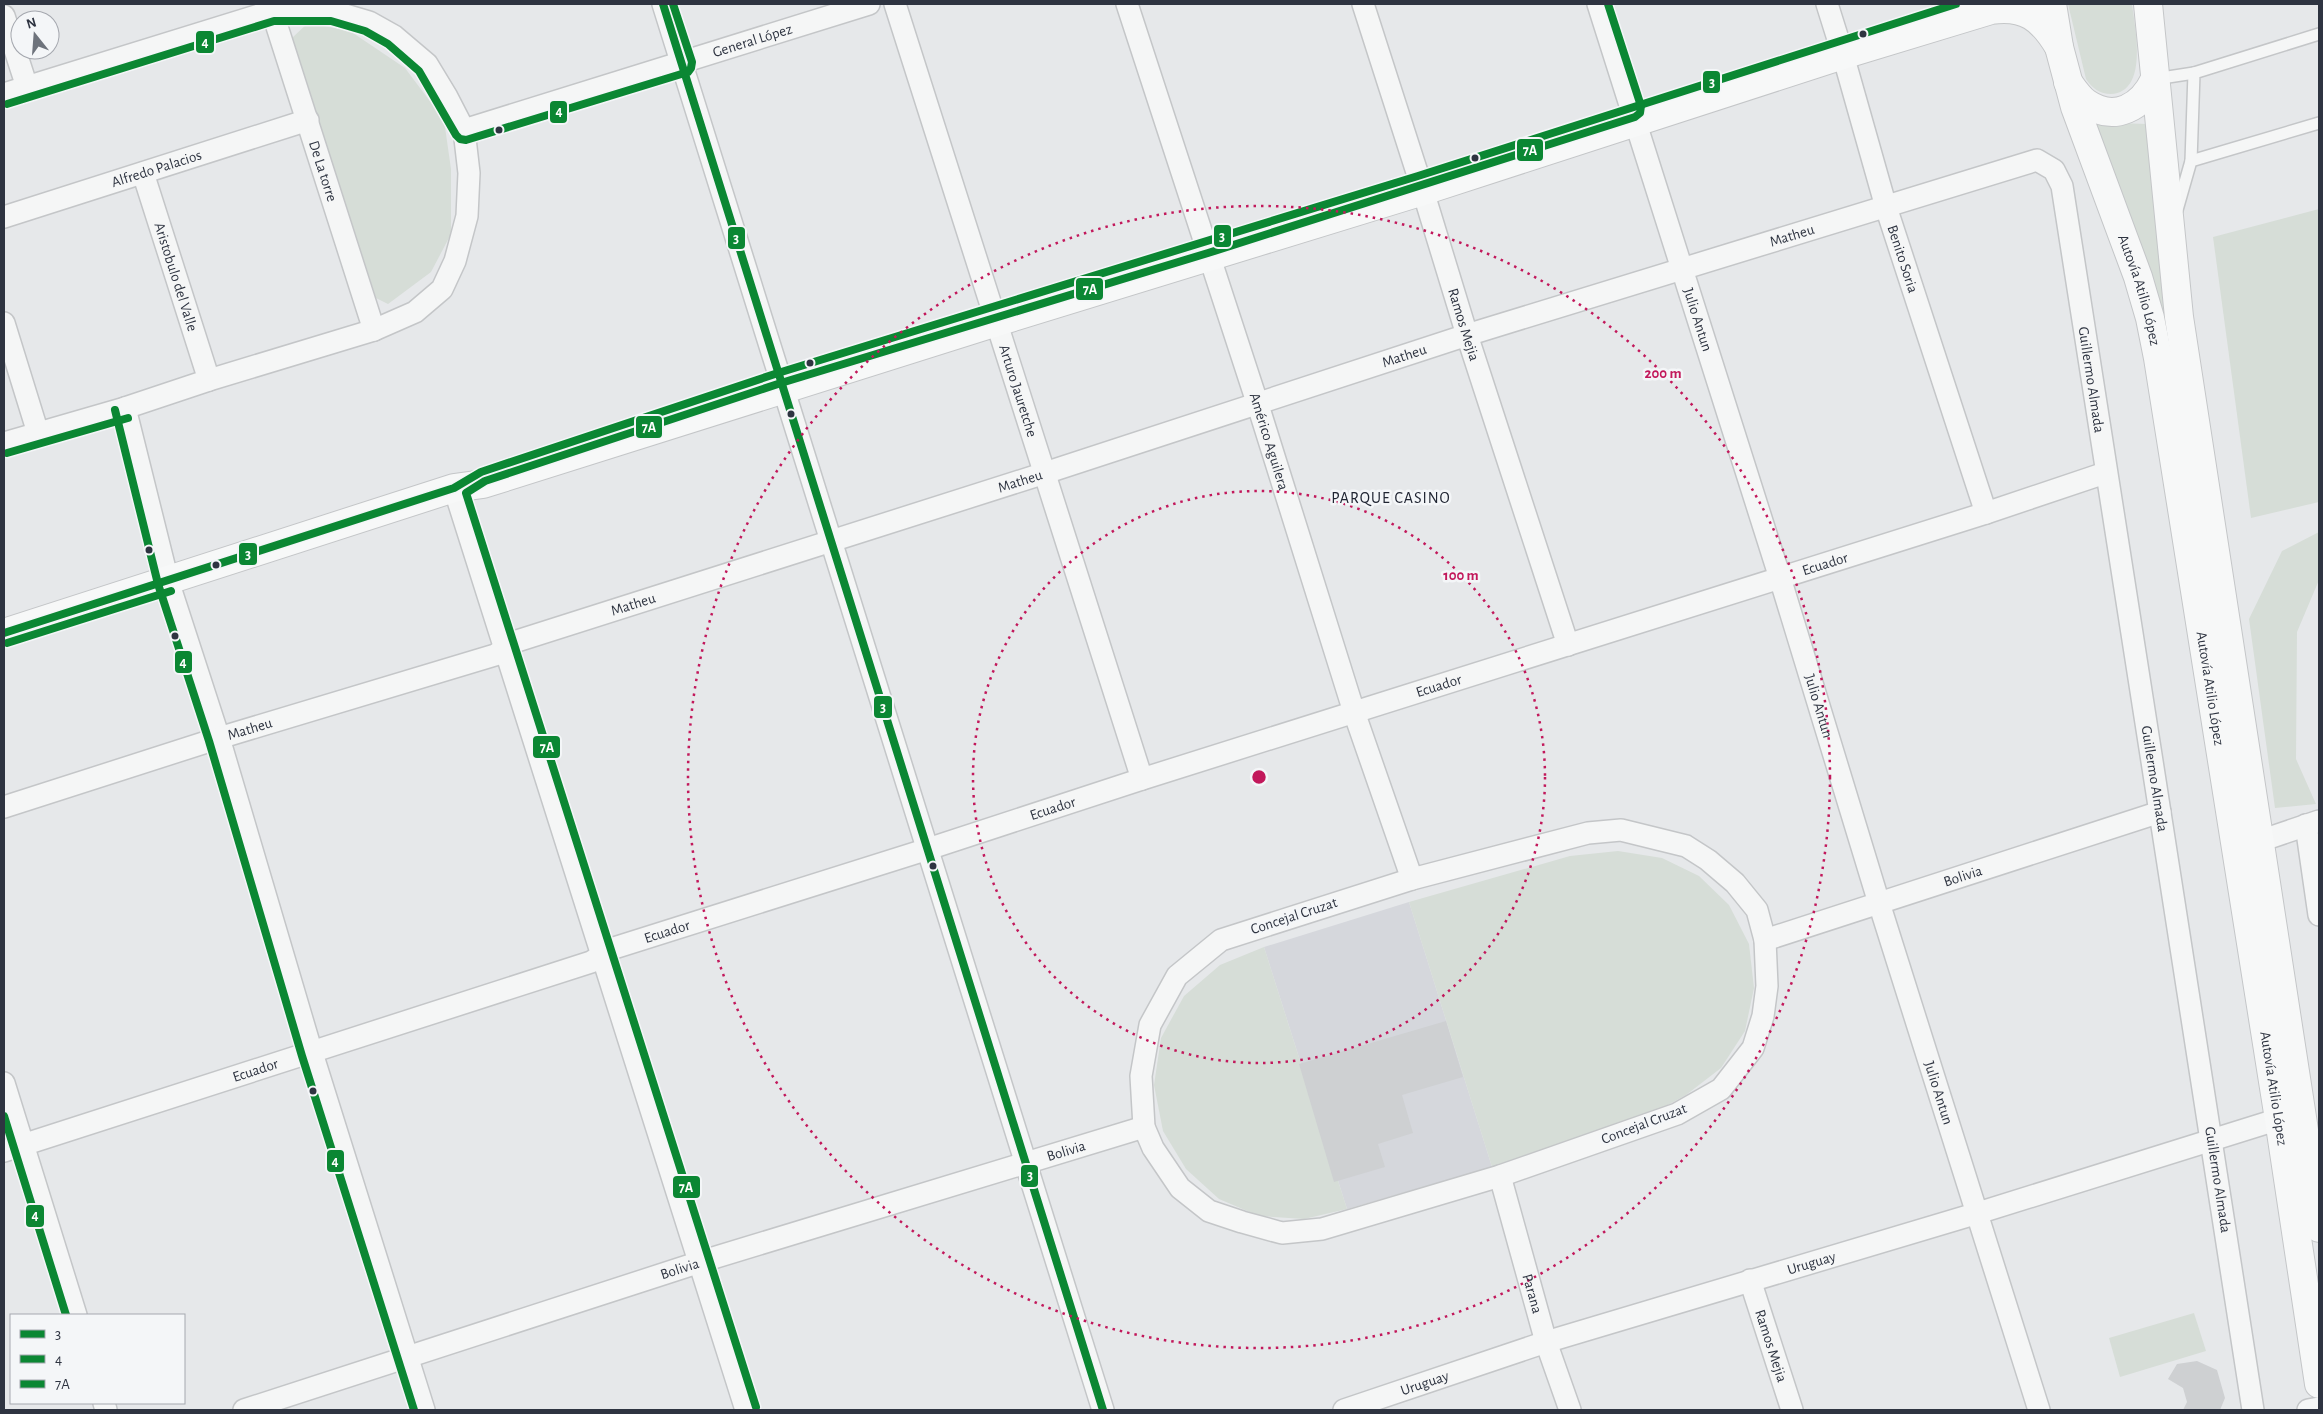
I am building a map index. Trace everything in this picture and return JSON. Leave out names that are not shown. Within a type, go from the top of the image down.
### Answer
[{"type":"main road","points":[[4,634],[454,488],[484,484],[781,381],[1207,250],[1634,115],[1841,47],[1956,4]]},
{"type":"main road","name":"Autovía Atilio López","points":[[2052,4],[2059,47],[2082,129],[2132,260],[2150,318],[2279,1119],[2319,1384]]},
{"type":"main road","name":"Autovía Atilio López","points":[[2148,4],[2170,238],[2192,407],[2319,1218]]},
{"type":"main road","points":[[1841,47],[1990,10],[2007,8],[2022,10],[2035,18],[2048,28],[2059,47]]},
{"type":"main road","points":[[2068,82],[2086,103],[2108,111],[2134,107],[2146,95],[2155,79]]},
{"type":"street","points":[[663,4],[832,540],[1102,1410]]},
{"type":"street","name":"General López","points":[[464,130],[682,64],[869,4]]},
{"type":"street","name":"Arturo Jauretche","points":[[895,4],[1142,779]]},
{"type":"street","name":"Américo Aguilera","points":[[1127,4],[1257,402],[1354,712],[1412,879]]},
{"type":"street","name":"Ramos Mejia","points":[[1363,4],[1421,183],[1466,336],[1568,645]]},
{"type":"street","name":"Julio Antun","points":[[1598,4],[1780,578],[1879,903],[2039,1410]]},
{"type":"street","name":"Benito Soria","points":[[1827,4],[1886,207],[1986,513]]},
{"type":"street","points":[[4,94],[272,10],[332,10],[369,22],[394,36],[427,64],[448,97],[464,130],[469,173],[467,216],[455,261],[442,289],[415,312],[374,330],[209,380],[125,408],[4,443]]},
{"type":"street","name":"De La torre","points":[[272,10],[374,330]]},
{"type":"street","points":[[4,16],[27,87]]},
{"type":"street","name":"Alfredo Palacios","points":[[4,217],[308,120]]},
{"type":"street","name":"Matheu","points":[[4,807],[219,738],[495,655],[517,641],[1045,473],[1257,402],[2037,160]]},
{"type":"street","name":"Guillermo Almada","points":[[2037,160],[2054,170],[2062,186],[2105,473],[2213,1139],[2253,1410]]},
{"type":"street","name":"Aristobulo del Valle","points":[[143,173],[209,380]]},
{"type":"street","points":[[4,323],[38,433]]},
{"type":"street","points":[[125,408],[168,581],[219,738],[312,1053],[424,1410]]},
{"type":"street","name":"Ecuador","points":[[13,1148],[591,962],[614,948],[1142,779],[1986,513],[2105,473]]},
{"type":"street","points":[[454,488],[746,1410]]},
{"type":"street","name":"Bolivia","points":[[1765,940],[2160,812]]},
{"type":"street","points":[[2260,841],[2313,823],[2319,915]]},
{"type":"street","name":"Concejal Cruzat","points":[[1621,830],[1686,846],[1708,860],[1735,883],[1757,910],[1765,940],[1767,986],[1764,1016],[1753,1048],[1720,1089],[1677,1114],[1500,1176],[1322,1229],[1282,1233],[1209,1210],[1180,1188],[1153,1148],[1144,1127],[1141,1076],[1150,1025],[1177,976],[1221,940],[1412,879],[1588,833],[1621,830]]},
{"type":"street","points":[[4,1083],[13,1148],[76,1314]]},
{"type":"street","name":"Uruguay","points":[[1344,1410],[1546,1342],[1978,1213],[2279,1119]]},
{"type":"street","name":"Bolivia","points":[[244,1410],[700,1262],[1144,1127]]},
{"type":"street","name":"Parana","points":[[1500,1176],[1546,1342],[1570,1410]]},
{"type":"street","name":"Ramos Mejia","points":[[1750,1280],[1792,1410]]},
{"type":"street","points":[[2308,1410],[2319,1408]]},
{"type":"lane","points":[[2155,79],[2194,73],[2319,34]]},
{"type":"lane","points":[[2170,238],[2190,161],[2194,73]]},
{"type":"lane","points":[[2190,161],[2319,123]]},
{"type":"shaded area","points":[[2068,4],[2132,4],[2137,57],[2131,82],[2123,91],[2111,94],[2103,93],[2094,88],[2086,79]]},
{"type":"shaded area","points":[[308,23],[350,31],[405,68],[444,120],[451,169],[451,234],[431,272],[388,304],[376,298],[292,38]]},
{"type":"shaded area","points":[[2091,117],[2115,123],[2148,124],[2168,334]]},
{"type":"shaded area","points":[[2319,209],[2319,502],[2251,518],[2213,237]]},
{"type":"shaded area","points":[[2319,532],[2319,580],[2297,632],[2296,759],[2316,804],[2275,808],[2249,619],[2282,551]]},
{"type":"shaded area","points":[[1618,851],[1662,858],[1699,876],[1729,905],[1749,944],[1754,988],[1745,1031],[1721,1068],[1686,1095],[1653,1113],[1492,1167],[1409,902],[1570,856]]},
{"type":"shaded area","points":[[1409,902],[1492,1167],[1347,1209],[1264,947]]},
{"type":"shaded area","points":[[1264,947],[1347,1209],[1304,1219],[1259,1216],[1219,1199],[1186,1169],[1163,1131],[1154,1085],[1161,1038],[1184,996],[1220,965]]},
{"type":"shaded area","points":[[2194,1313],[2206,1351],[2120,1377],[2109,1338]]},
{"type":"building","points":[[1446,1021],[1463,1077],[1402,1095],[1413,1133],[1378,1144],[1385,1167],[1334,1182],[1299,1064]]},
{"type":"building","points":[[2197,1361],[2217,1370],[2225,1398],[2220,1410],[2183,1410],[2187,1402],[2183,1388],[2168,1379],[2177,1364]]},
{"type":"transit line","name":"3","points":[[663,4],[1103,1410]]},
{"type":"transit line","name":"4","points":[[7,104],[274,21],[331,21],[365,31],[388,44],[419,71],[456,135],[460,139],[466,140],[688,72],[692,62],[673,4]]},
{"type":"transit line","name":"7A","points":[[756,1407],[466,493],[485,481],[781,383],[1208,253],[1635,117],[1640,113],[1641,106],[1608,4]]},
{"type":"transit line","name":"3","points":[[4,633],[454,488],[481,472],[778,373],[1418,176],[1956,4]]},
{"type":"transit line","name":"4","points":[[115,410],[158,584],[209,741],[302,1056],[414,1410]]},
{"type":"transit line","name":"4","points":[[7,453],[128,418]]},
{"type":"transit line","name":"4","points":[[7,643],[171,591]]},
{"type":"transit line","name":"4","points":[[4,1116],[66,1314]]},
{"type":"district","name":"PARQUE CASINO","points":[[1391,498]]}]
